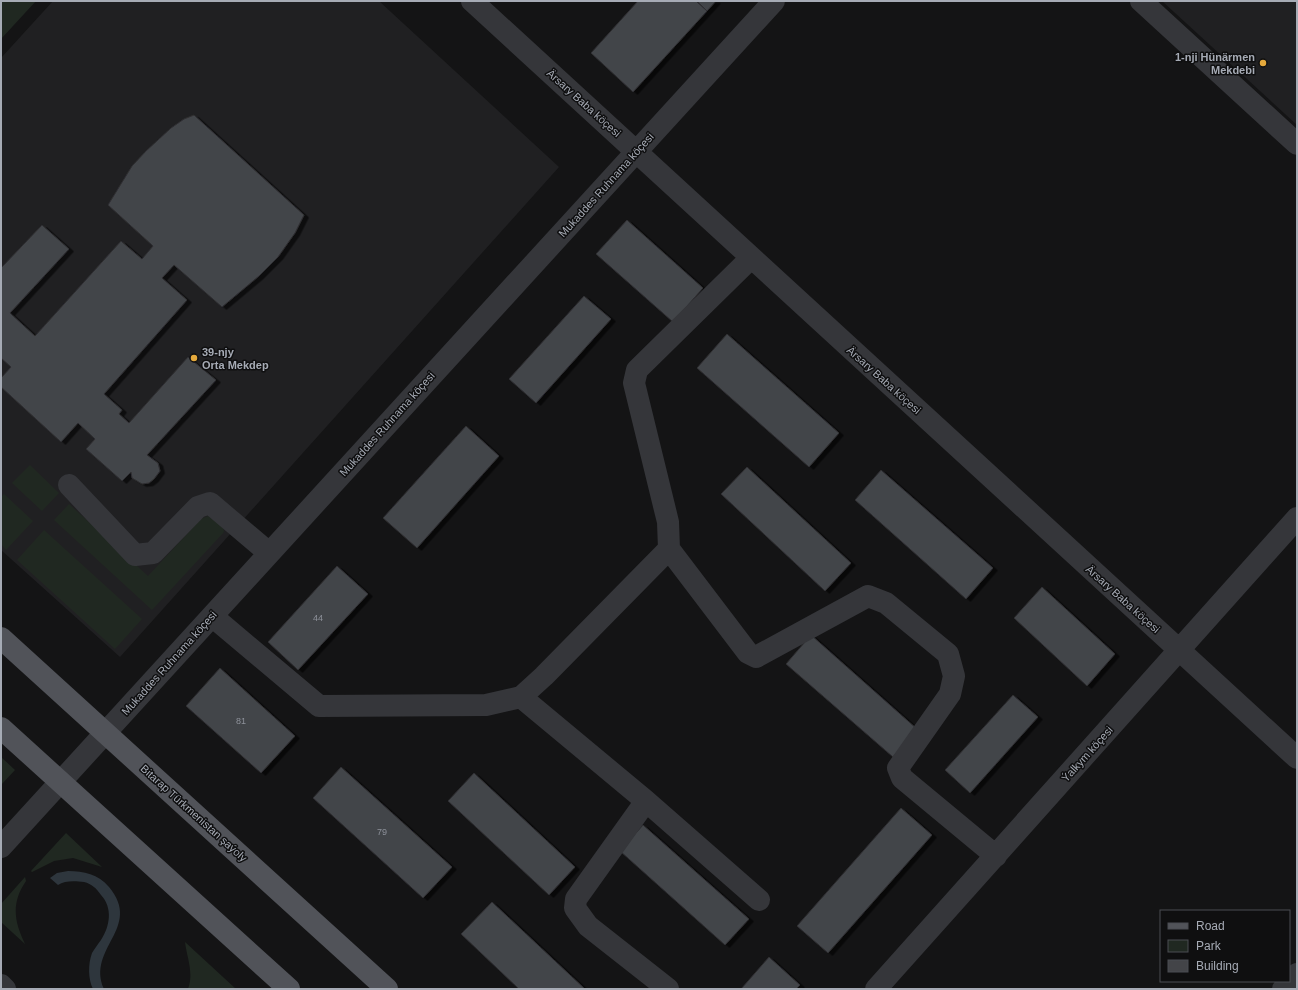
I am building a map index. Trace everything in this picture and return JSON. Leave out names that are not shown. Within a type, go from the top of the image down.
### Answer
[{"type":"main road","name":"Bitarap Türkmenistan şaýoly","points":[[1,638],[387,989]]},
{"type":"main road","points":[[1,728],[289,989]]},
{"type":"street","name":"Ärsary Baba köçesi","points":[[472,1],[1297,758]]},
{"type":"street","name":"Mukaddes Ruhnama köçesi","points":[[1,847],[774,1]]},
{"type":"street","points":[[1141,1],[1297,144]]},
{"type":"street","points":[[751,258],[637,370],[634,383],[668,522],[669,549],[748,653],[756,657],[868,596],[886,603],[948,654],[954,676],[950,694],[898,768],[902,778],[996,856]]},
{"type":"street","points":[[69,485],[135,555],[153,553],[198,507],[210,503],[269,553]]},
{"type":"street","name":"Ýalkym köçesi","points":[[876,989],[1297,518]]},
{"type":"street","points":[[212,616],[319,706],[486,705],[521,697],[544,676],[669,549]]},
{"type":"street","points":[[521,697],[646,801],[759,900]]},
{"type":"street","points":[[646,801],[576,899],[575,908],[588,926],[668,989]]},
{"type":"street","points":[[1290,982],[1297,974]]},
{"type":"street","points":[[1,985],[5,989]]},
{"type":"shaded area","name":"39-njy Orta Mekdep","points":[[53,1],[379,1],[559,167],[120,657],[1,550],[1,58]]},
{"type":"shaded area","name":"1-nji Hünärmen Mekdebi","points":[[1162,1],[1297,1],[1297,125]]},
{"type":"shaded area","points":[[68,871],[90,874],[100,879],[109,887],[118,901],[120,914],[118,926],[102,962],[100,975],[104,989],[93,989],[89,976],[89,967],[92,953],[104,935],[108,923],[109,911],[105,900],[94,887],[89,884],[71,881],[58,885],[50,878],[57,873]]},
{"type":"green space","points":[[1,1],[36,1],[1,39]]},
{"type":"green space","points":[[30,465],[59,493],[42,511],[12,483]]},
{"type":"green space","points":[[4,494],[33,521],[6,550],[1,544],[1,497]]},
{"type":"green space","points":[[69,504],[148,576],[201,519],[208,516],[223,526],[224,532],[152,610],[54,520]]},
{"type":"green space","points":[[44,530],[142,619],[115,649],[17,560]]},
{"type":"green space","points":[[1,757],[15,770],[1,785]]},
{"type":"green space","points":[[66,833],[102,867],[73,858],[54,861],[32,872],[31,871]]},
{"type":"green space","points":[[25,877],[26,881],[18,897],[16,912],[18,928],[25,944],[1,922],[1,904]]},
{"type":"green space","points":[[185,942],[236,989],[188,989],[190,983],[190,966]]},
{"type":"building","points":[[638,1],[696,1],[707,11],[633,92],[591,53]]},
{"type":"building","points":[[697,1],[716,1],[707,11]]},
{"type":"building","points":[[194,115],[304,215],[295,233],[278,257],[259,276],[222,307],[174,265],[162,278],[187,300],[104,394],[122,410],[119,414],[129,423],[188,357],[216,380],[147,455],[158,463],[160,471],[154,479],[149,483],[142,484],[132,478],[131,472],[122,481],[86,449],[95,439],[78,423],[61,442],[1,387],[1,378],[11,367],[1,358],[1,268],[42,225],[69,249],[10,313],[35,336],[121,241],[142,259],[153,246],[108,205],[132,166],[146,151],[171,128],[184,119]]},
{"type":"building","points":[[627,220],[703,288],[673,322],[596,254]]},
{"type":"building","points":[[584,296],[611,319],[536,403],[509,379]]},
{"type":"building","points":[[727,334],[839,433],[809,467],[697,368]]},
{"type":"building","points":[[466,426],[499,456],[417,548],[383,518]]},
{"type":"building","points":[[747,467],[851,563],[825,591],[721,494]]},
{"type":"building","points":[[881,470],[993,568],[966,599],[855,500]]},
{"type":"building","points":[[337,566],[368,594],[298,670],[268,642]]},
{"type":"building","points":[[1042,587],[1115,654],[1087,686],[1014,618]]},
{"type":"building","points":[[811,635],[917,729],[893,757],[786,664]]},
{"type":"building","points":[[220,668],[295,736],[261,773],[186,706]]},
{"type":"building","points":[[1013,695],[1038,717],[970,793],[945,770]]},
{"type":"building","points":[[341,767],[452,867],[423,898],[313,798]]},
{"type":"building","points":[[474,773],[575,867],[549,895],[448,801]]},
{"type":"building","points":[[901,808],[932,835],[828,953],[797,926]]},
{"type":"building","points":[[643,825],[749,919],[725,945],[620,851]]},
{"type":"building","points":[[492,902],[585,989],[519,989],[461,934]]},
{"type":"building","points":[[769,957],[800,985],[796,989],[741,989]]},
{"type":"place","name":"1-nji Hünärmen Mekdebi","points":[[1263,63]]},
{"type":"place","name":"39-njy Orta Mekdep","points":[[194,358]]}]
